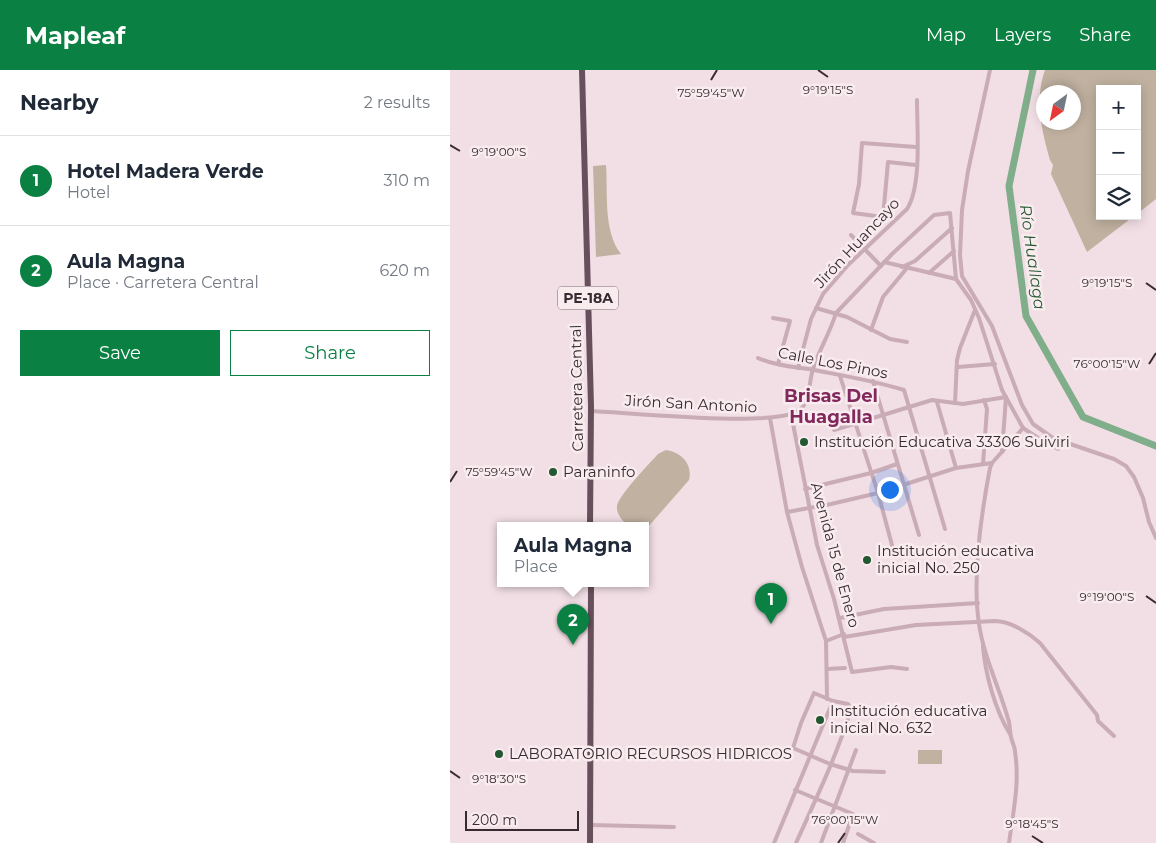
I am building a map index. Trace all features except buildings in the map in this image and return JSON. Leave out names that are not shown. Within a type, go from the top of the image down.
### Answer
[{"type":"highway","name":"Carretera Central","points":[[582,70],[590,411],[590,522]]},
{"type":"highway","points":[[590,587],[590,843]]},
{"type":"street","points":[[990,70],[991,74],[985,90],[962,210],[960,255],[962,276],[992,326],[1022,405],[1033,424],[1053,438],[1114,459],[1126,466],[1134,477],[1143,498],[1149,522],[1156,538]]},
{"type":"street","name":"Jirón Huancayo","points":[[798,368],[811,319],[823,294],[865,249],[907,209],[910,203],[916,165],[917,100]]},
{"type":"street","points":[[916,146],[862,143],[859,184],[853,213],[883,217],[888,162],[916,165]]},
{"type":"street","points":[[790,414],[799,411],[804,405],[812,370],[834,323],[836,313],[934,215],[950,213],[956,279],[971,300],[995,364],[1002,390],[1024,428],[1058,448]]},
{"type":"street","points":[[872,330],[883,297],[905,267],[915,261],[952,228]]},
{"type":"street","points":[[850,235],[883,264],[956,279]]},
{"type":"street","points":[[929,273],[954,251]]},
{"type":"street","points":[[816,308],[847,316],[890,339],[907,342]]},
{"type":"street","points":[[955,403],[957,360],[975,310]]},
{"type":"street","points":[[773,318],[790,321],[778,364]]},
{"type":"street","name":"Calle Los Pinos","points":[[758,358],[778,364],[872,381],[904,390],[909,406]]},
{"type":"street","points":[[958,367],[995,364]]},
{"type":"street","points":[[840,376],[872,472],[892,545]]},
{"type":"street","points":[[872,381],[919,535]]},
{"type":"street","points":[[834,430],[932,400],[963,404],[1006,398]]},
{"type":"street","points":[[1002,452],[1006,398]]},
{"type":"street","points":[[983,464],[987,410],[984,400]]},
{"type":"street","points":[[937,402],[956,468]]},
{"type":"street","points":[[909,406],[945,529]]},
{"type":"street","name":"Jirón San Antonio","points":[[590,411],[701,418],[770,418],[790,414]]},
{"type":"street","name":"Avenida 15 de Enero","points":[[790,414],[796,435],[817,545],[840,618],[852,672],[891,668],[907,669]]},
{"type":"street","points":[[770,418],[787,512],[802,567],[826,641],[828,699]]},
{"type":"street","points":[[1024,428],[1041,430]]},
{"type":"street","points":[[1009,843],[1016,793],[1015,751],[1009,723],[982,636],[978,602],[981,528],[992,463],[1024,428]]},
{"type":"street","points":[[787,512],[878,493],[956,468],[992,463]]},
{"type":"street","points":[[805,489],[897,464]]},
{"type":"street","points":[[840,618],[884,609],[978,602]]},
{"type":"street","points":[[826,641],[844,636],[916,625],[1004,622],[1036,639],[1097,715],[1098,721],[1114,736]]},
{"type":"street","points":[[827,669],[845,668]]},
{"type":"street","points":[[796,843],[830,764],[851,709],[848,704],[833,701],[814,693],[793,748],[830,764],[849,770],[884,772]]},
{"type":"street","points":[[774,843],[833,701]]},
{"type":"street","points":[[821,843],[856,750]]},
{"type":"street","points":[[795,790],[853,814],[843,843]]},
{"type":"street","points":[[590,826],[674,827]]},
{"type":"street","points":[[858,834],[874,843]]},
{"type":"shaded area","points":[[1045,70],[1156,70],[1156,199],[1141,211],[1141,85],[1096,85],[1096,220],[1129,220],[1087,252],[1051,174],[1053,165],[1043,130],[1081,130],[1081,85],[1041,85]]},
{"type":"shaded area","points":[[606,165],[609,223],[615,245],[621,254],[596,257],[593,166]]},
{"type":"shaded area","points":[[666,450],[681,456],[689,469],[689,480],[649,526],[649,522],[624,522],[618,512],[617,506],[619,501],[658,454]]},
{"type":"shaded area","points":[[918,750],[942,750],[942,764],[918,764]]},
{"type":"waterway","name":"Río Huallaga","points":[[1033,70],[1009,186],[1026,316],[1083,417],[1156,446]]},
{"type":"place","name":"Institución Educativa 33306 Suiviri","points":[[804,442]]},
{"type":"place","name":"Paraninfo","points":[[553,472]]},
{"type":"place","name":"Institución educativa inicial No. 250","points":[[867,560]]},
{"type":"place","name":"Hotel Madera Verde","points":[[771,624]]},
{"type":"place","name":"Aula Magna","points":[[573,645]]},
{"type":"place","name":"Institución educativa inicial No. 632","points":[[820,720]]},
{"type":"place","name":"LABORATORIO RECURSOS HIDRICOS","points":[[499,754]]},
{"type":"district","name":"Brisas Del Huagalla","points":[[831,406]]}]
